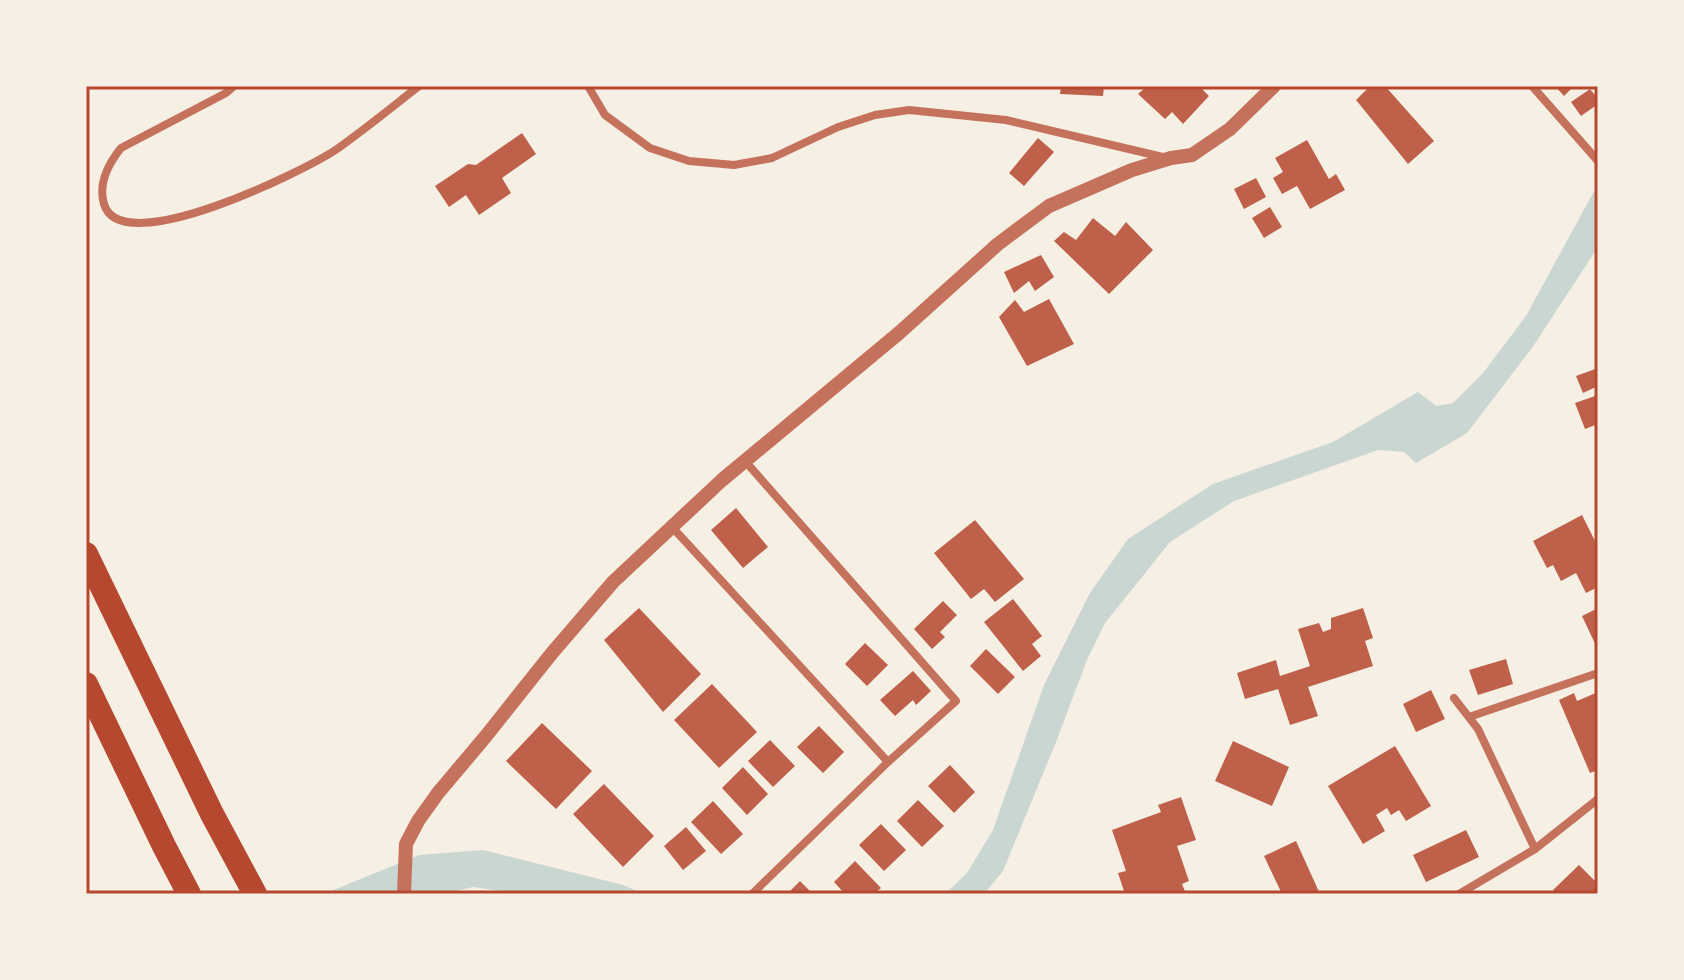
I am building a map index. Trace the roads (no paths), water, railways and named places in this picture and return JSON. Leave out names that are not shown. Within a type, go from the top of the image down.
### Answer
[{"type":"highway","points":[[86,554],[212,814],[255,894]]},
{"type":"highway","points":[[86,684],[189,894]]},
{"type":"street","points":[[234,86],[121,148],[105,176],[103,200],[110,215],[124,222],[167,221],[247,195],[335,150],[419,86]]},
{"type":"street","points":[[588,86],[605,115],[650,148],[689,161],[734,165],[772,158],[838,127],[875,115],[909,110],[1006,120],[1171,158]]},
{"type":"street","points":[[404,894],[406,844],[418,821],[613,582],[745,461],[899,333],[998,244],[1049,206],[1087,188],[1132,170],[1192,155],[1230,129],[1274,86]]},
{"type":"street","points":[[1532,86],[1597,160]]},
{"type":"street","points":[[745,461],[956,701],[888,762],[752,894]]},
{"type":"street","points":[[673,528],[888,762]]},
{"type":"street","points":[[1469,717],[1598,673]]},
{"type":"street","points":[[1454,698],[1478,729],[1535,849]]},
{"type":"street","points":[[1459,894],[1535,849],[1598,799]]}]
